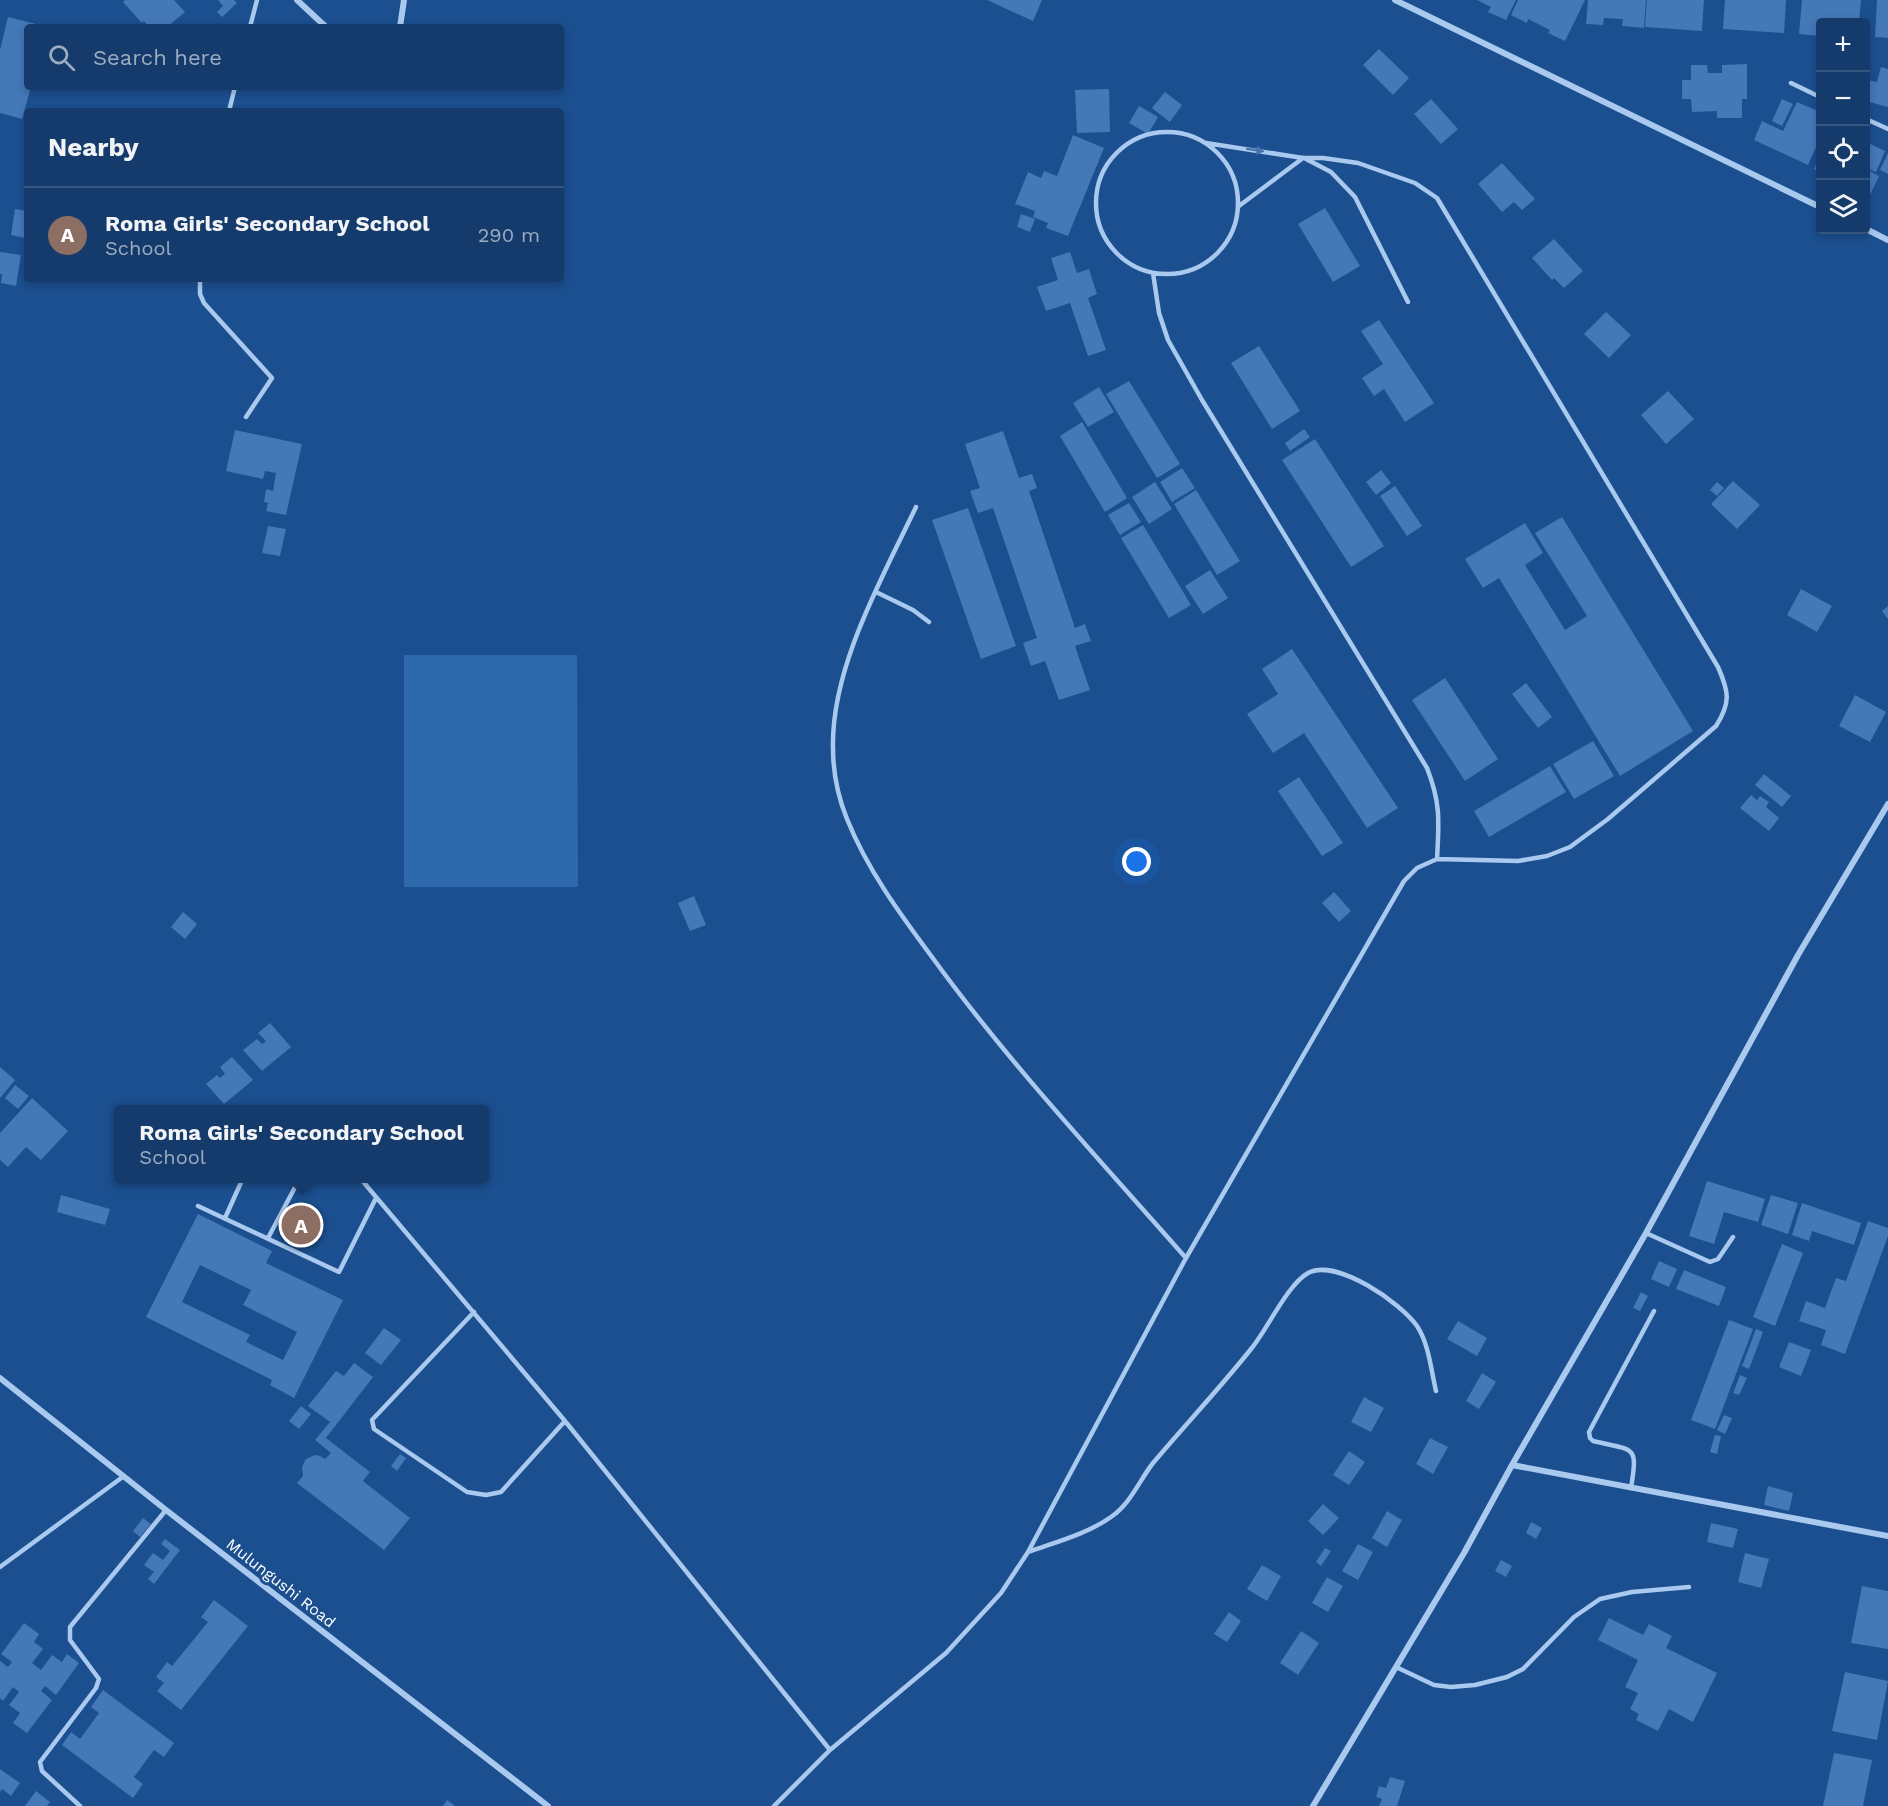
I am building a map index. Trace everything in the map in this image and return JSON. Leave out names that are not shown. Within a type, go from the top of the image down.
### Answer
[{"type":"street","points":[[297,0],[323,24]]},
{"type":"street","points":[[400,24],[404,0]]},
{"type":"street","points":[[1395,0],[1816,205]]},
{"type":"street","points":[[1870,231],[1888,240]]},
{"type":"street","points":[[1313,1806],[1464,1553],[1646,1233],[1798,955],[1888,804]]},
{"type":"street","name":"Mulungushi Road","points":[[0,1378],[166,1510],[548,1806]]},
{"type":"street","points":[[1512,1465],[1888,1536]]},
{"type":"lane","points":[[251,24],[257,0]]},
{"type":"lane","points":[[1791,83],[1816,95]]},
{"type":"lane","points":[[230,108],[234,90]]},
{"type":"lane","points":[[1870,121],[1888,129]]},
{"type":"lane","points":[[774,1806],[830,1750],[946,1653],[1000,1593],[1028,1552],[1186,1257],[1404,881],[1417,868],[1437,859],[1518,861],[1547,856],[1570,847],[1608,819],[1716,726],[1728,698],[1718,667],[1437,198],[1415,183],[1358,163],[1304,158],[1206,143],[1185,134],[1162,132],[1140,137],[1121,148],[1106,166],[1097,187],[1096,210],[1101,232],[1114,250],[1131,265],[1152,273],[1178,274],[1201,266],[1221,251],[1234,230],[1239,206],[1236,181],[1225,159],[1206,143]]},
{"type":"lane","points":[[1239,206],[1304,158]]},
{"type":"lane","points":[[1304,158],[1331,172],[1355,197],[1408,302]]},
{"type":"lane","points":[[1152,273],[1159,313],[1168,340],[1202,400],[1427,768],[1436,793],[1439,818],[1437,859]]},
{"type":"lane","points":[[200,282],[200,294],[204,303],[272,378],[246,417]]},
{"type":"lane","points":[[916,507],[861,624],[845,669],[832,747],[836,781],[846,818],[883,888],[968,1007],[1186,1257]]},
{"type":"lane","points":[[876,592],[913,610],[929,622]]},
{"type":"lane","points":[[225,1218],[241,1183]]},
{"type":"lane","points":[[268,1239],[298,1183]]},
{"type":"lane","points":[[363,1183],[565,1421],[830,1750]]},
{"type":"lane","points":[[198,1206],[339,1272],[376,1198]]},
{"type":"lane","points":[[1646,1233],[1710,1262],[1718,1259],[1733,1237]]},
{"type":"lane","points":[[1028,1552],[1099,1526],[1128,1502],[1151,1466],[1252,1348],[1294,1285],[1308,1273],[1326,1270],[1338,1272],[1377,1290],[1404,1312],[1417,1326],[1424,1341],[1436,1391]]},
{"type":"lane","points":[[1631,1488],[1635,1462],[1629,1449],[1593,1441],[1589,1432],[1654,1311]]},
{"type":"lane","points":[[474,1312],[372,1420],[374,1429],[467,1492],[486,1495],[501,1492],[565,1421]]},
{"type":"lane","points":[[0,1567],[124,1476]]},
{"type":"lane","points":[[80,1806],[42,1771],[40,1762],[96,1688],[99,1679],[70,1640],[70,1627],[166,1510]]},
{"type":"lane","points":[[1396,1667],[1434,1685],[1451,1687],[1508,1677],[1523,1669],[1574,1617],[1600,1599],[1632,1592],[1689,1587]]},
{"type":"shaded area","points":[[404,655],[577,655],[578,887],[404,887]]},
{"type":"building","points":[[125,0],[174,0],[185,12],[171,24],[146,24],[144,21],[142,23],[123,2]]},
{"type":"building","points":[[218,0],[234,0],[237,3],[222,17],[217,12],[223,6]]},
{"type":"building","points":[[987,0],[1042,0],[1033,21]]},
{"type":"building","points":[[1477,0],[1516,0],[1506,20],[1488,12],[1491,7]]},
{"type":"building","points":[[1518,0],[1585,0],[1565,41],[1548,33],[1550,30],[1528,19],[1527,23],[1511,15]]},
{"type":"building","points":[[1588,0],[1646,0],[1644,28],[1622,26],[1623,19],[1604,18],[1603,25],[1586,24]]},
{"type":"building","points":[[1647,0],[1704,0],[1702,31],[1645,27]]},
{"type":"building","points":[[1725,0],[1786,0],[1784,33],[1723,29]]},
{"type":"building","points":[[1802,0],[1861,0],[1859,18],[1816,18],[1816,36],[1799,34]]},
{"type":"building","points":[[1877,0],[1888,0],[1888,38],[1875,37]]},
{"type":"building","points":[[8,17],[36,24],[24,24],[24,90],[30,90],[22,119],[0,113],[0,50]]},
{"type":"building","points":[[1379,49],[1409,78],[1393,95],[1363,65]]},
{"type":"building","points":[[1747,64],[1747,99],[1742,99],[1742,118],[1717,118],[1717,111],[1692,112],[1691,99],[1682,99],[1682,80],[1691,80],[1691,65],[1707,65],[1708,73],[1722,73],[1722,65]]},
{"type":"building","points":[[1881,67],[1888,69],[1888,107],[1870,102],[1870,81],[1877,82]]},
{"type":"building","points":[[1109,89],[1110,132],[1077,133],[1075,90]]},
{"type":"building","points":[[1165,92],[1182,105],[1170,122],[1152,108]]},
{"type":"building","points":[[1431,99],[1458,129],[1441,144],[1414,114]]},
{"type":"building","points":[[1782,99],[1793,104],[1782,126],[1772,121]]},
{"type":"building","points":[[1797,102],[1816,110],[1816,147],[1808,165],[1754,140],[1762,121],[1783,131]]},
{"type":"building","points":[[1139,106],[1158,117],[1148,134],[1129,123]]},
{"type":"building","points":[[1073,135],[1104,148],[1068,236],[1046,228],[1048,223],[1033,217],[1035,211],[1015,204],[1028,172],[1041,178],[1044,171],[1057,176]]},
{"type":"building","points":[[1870,144],[1885,151],[1876,172],[1870,170]]},
{"type":"building","points":[[1888,153],[1888,174],[1880,170]]},
{"type":"building","points":[[1502,163],[1535,199],[1522,210],[1514,202],[1502,212],[1478,184]]},
{"type":"building","points":[[1870,171],[1879,176],[1870,195]]},
{"type":"building","points":[[1325,208],[1360,266],[1333,282],[1298,224]]},
{"type":"building","points":[[15,209],[24,210],[24,238],[11,235]]},
{"type":"building","points":[[1021,214],[1035,219],[1030,232],[1017,227]]},
{"type":"building","points":[[1554,239],[1583,271],[1564,288],[1554,278],[1552,280],[1532,258]]},
{"type":"building","points":[[0,252],[21,255],[16,286],[1,283]]},
{"type":"building","points":[[1070,252],[1077,273],[1089,269],[1097,294],[1088,298],[1106,350],[1088,356],[1070,303],[1046,311],[1037,287],[1058,280],[1051,258]]},
{"type":"building","points":[[1606,312],[1631,335],[1609,358],[1584,334]]},
{"type":"building","points":[[1379,320],[1434,403],[1405,422],[1384,389],[1374,396],[1362,378],[1383,364],[1361,331]]},
{"type":"building","points":[[1259,346],[1300,411],[1272,429],[1231,363]]},
{"type":"building","points":[[1129,381],[1180,464],[1157,478],[1106,394]]},
{"type":"building","points":[[1099,387],[1114,412],[1088,427],[1073,403]]},
{"type":"building","points":[[1668,391],[1694,419],[1666,444],[1641,415]]},
{"type":"building","points":[[1082,422],[1127,498],[1105,512],[1060,436]]},
{"type":"building","points":[[1304,429],[1310,437],[1290,451],[1285,443]]},
{"type":"building","points":[[235,430],[302,444],[286,515],[266,511],[268,503],[264,502],[266,489],[273,491],[276,473],[265,471],[263,479],[226,471]]},
{"type":"building","points":[[1003,431],[1019,478],[1032,474],[1037,488],[1029,491],[1075,628],[1085,624],[1091,641],[1075,646],[1090,690],[1059,700],[1045,661],[1031,666],[1023,643],[1037,638],[993,508],[978,513],[970,491],[980,488],[965,444]]},
{"type":"building","points":[[1315,439],[1384,546],[1351,567],[1282,460]]},
{"type":"building","points":[[1182,468],[1195,488],[1172,502],[1160,482]]},
{"type":"building","points":[[1381,470],[1391,483],[1376,495],[1366,482]]},
{"type":"building","points":[[1733,481],[1760,505],[1737,529],[1711,504]]},
{"type":"building","points":[[1155,482],[1172,509],[1149,524],[1132,497]]},
{"type":"building","points":[[1717,482],[1724,488],[1717,496],[1710,490]]},
{"type":"building","points":[[1395,486],[1422,526],[1407,536],[1380,496]]},
{"type":"building","points":[[1196,490],[1240,561],[1217,575],[1174,504]]},
{"type":"building","points":[[1129,503],[1141,522],[1120,535],[1108,515]]},
{"type":"building","points":[[968,508],[1016,646],[981,659],[932,520]]},
{"type":"building","points":[[1562,517],[1693,731],[1620,776],[1499,578],[1483,588],[1465,559],[1525,523],[1543,553],[1525,565],[1565,630],[1587,616],[1535,533]]},
{"type":"building","points":[[1143,525],[1191,605],[1169,618],[1121,538]]},
{"type":"building","points":[[268,526],[286,529],[280,556],[262,553]]},
{"type":"building","points":[[1210,570],[1228,598],[1203,614],[1185,586]]},
{"type":"building","points":[[1801,589],[1832,606],[1817,632],[1787,615]]},
{"type":"building","points":[[1888,606],[1888,619],[1882,611]]},
{"type":"building","points":[[1292,649],[1398,808],[1367,828],[1304,733],[1273,753],[1247,714],[1278,694],[1262,669]]},
{"type":"building","points":[[1445,678],[1498,759],[1465,781],[1412,700]]},
{"type":"building","points":[[1526,683],[1552,717],[1538,728],[1512,694]]},
{"type":"building","points":[[1855,695],[1886,712],[1870,742],[1839,726]]},
{"type":"building","points":[[1593,741],[1614,776],[1574,799],[1553,764]]},
{"type":"building","points":[[1550,766],[1566,792],[1489,837],[1474,811]]},
{"type":"building","points":[[1764,774],[1791,796],[1782,807],[1755,785]]},
{"type":"building","points":[[1299,777],[1343,843],[1322,856],[1278,791]]},
{"type":"building","points":[[1751,795],[1757,800],[1760,796],[1769,802],[1766,807],[1779,818],[1769,831],[1740,808]]},
{"type":"building","points":[[1334,892],[1351,911],[1339,922],[1322,903]]},
{"type":"building","points":[[694,896],[706,925],[690,931],[678,903]]},
{"type":"building","points":[[183,912],[197,924],[185,939],[171,927]]},
{"type":"building","points":[[270,1023],[291,1047],[262,1071],[243,1050],[257,1039],[262,1044],[266,1041],[258,1033]]},
{"type":"building","points":[[232,1057],[253,1080],[224,1104],[206,1084],[217,1075],[220,1078],[225,1074],[220,1067]]},
{"type":"building","points":[[0,1067],[15,1080],[0,1098]]},
{"type":"building","points":[[15,1085],[29,1096],[18,1109],[5,1098]]},
{"type":"building","points":[[32,1098],[68,1131],[41,1160],[26,1147],[8,1167],[0,1160],[0,1133]]},
{"type":"building","points":[[1707,1181],[1765,1199],[1758,1222],[1724,1212],[1714,1244],[1689,1236]]},
{"type":"building","points":[[61,1195],[110,1209],[105,1225],[57,1212]]},
{"type":"building","points":[[1771,1195],[1798,1203],[1788,1234],[1761,1225]]},
{"type":"building","points":[[1802,1203],[1861,1223],[1854,1245],[1812,1231],[1809,1241],[1792,1235]]},
{"type":"building","points":[[198,1214],[272,1251],[266,1263],[343,1300],[294,1398],[270,1385],[272,1380],[146,1317]],"holes":[[[200,1265],[251,1290],[243,1305],[297,1332],[283,1360],[246,1342],[250,1335],[182,1302]]]},
{"type":"building","points":[[1868,1221],[1888,1228],[1888,1236],[1845,1354],[1821,1345],[1826,1330],[1799,1321],[1806,1301],[1825,1308],[1836,1278],[1846,1281]]},
{"type":"building","points":[[1782,1244],[1803,1253],[1775,1326],[1753,1317]]},
{"type":"building","points":[[1659,1261],[1677,1269],[1669,1287],[1651,1279]]},
{"type":"building","points":[[1684,1270],[1726,1287],[1719,1306],[1676,1289]]},
{"type":"building","points":[[1641,1292],[1648,1296],[1640,1311],[1633,1308]]},
{"type":"building","points":[[1729,1320],[1753,1329],[1715,1429],[1691,1420]]},
{"type":"building","points":[[1458,1321],[1487,1338],[1477,1356],[1447,1339]]},
{"type":"building","points":[[384,1328],[401,1340],[381,1365],[365,1353]]},
{"type":"building","points":[[1756,1329],[1763,1332],[1749,1369],[1742,1366]]},
{"type":"building","points":[[1789,1342],[1811,1350],[1801,1376],[1779,1367]]},
{"type":"building","points":[[354,1363],[373,1377],[326,1438],[370,1472],[363,1481],[410,1518],[384,1550],[297,1483],[303,1476],[302,1467],[306,1459],[315,1455],[325,1459],[331,1453],[315,1440],[330,1422],[308,1406],[336,1371],[344,1376]]},
{"type":"building","points":[[1482,1373],[1496,1382],[1479,1409],[1466,1401]]},
{"type":"building","points":[[1740,1375],[1747,1378],[1739,1395],[1733,1393]]},
{"type":"building","points":[[1364,1397],[1384,1408],[1371,1432],[1351,1422]]},
{"type":"building","points":[[301,1406],[311,1414],[299,1429],[289,1421]]},
{"type":"building","points":[[1724,1415],[1732,1418],[1725,1434],[1717,1430]]},
{"type":"building","points":[[1715,1435],[1721,1436],[1717,1454],[1710,1452]]},
{"type":"building","points":[[1430,1438],[1448,1447],[1433,1474],[1416,1464]]},
{"type":"building","points":[[1349,1451],[1365,1462],[1349,1485],[1333,1475]]},
{"type":"building","points":[[400,1454],[406,1458],[397,1471],[391,1466]]},
{"type":"building","points":[[1768,1486],[1793,1493],[1789,1511],[1764,1505]]},
{"type":"building","points":[[1323,1504],[1339,1518],[1323,1535],[1308,1521]]},
{"type":"building","points":[[1387,1511],[1402,1520],[1387,1547],[1372,1538]]},
{"type":"building","points":[[143,1518],[151,1524],[140,1537],[133,1531]]},
{"type":"building","points":[[1531,1522],[1542,1528],[1536,1539],[1526,1533]]},
{"type":"building","points":[[1711,1523],[1738,1529],[1733,1548],[1707,1542]]},
{"type":"building","points":[[165,1539],[180,1550],[154,1584],[148,1579],[154,1572],[144,1565],[153,1553],[163,1560],[170,1551],[161,1544]]},
{"type":"building","points":[[1358,1544],[1373,1552],[1358,1580],[1342,1571]]},
{"type":"building","points":[[1325,1548],[1331,1551],[1321,1566],[1316,1562]]},
{"type":"building","points":[[1745,1553],[1769,1559],[1761,1588],[1738,1582]]},
{"type":"building","points":[[1501,1560],[1512,1566],[1506,1577],[1495,1571]]},
{"type":"building","points":[[1262,1565],[1281,1576],[1267,1601],[1247,1589]]},
{"type":"building","points":[[1327,1577],[1343,1586],[1328,1612],[1312,1603]]},
{"type":"building","points":[[1862,1586],[1888,1591],[1888,1649],[1851,1643]]},
{"type":"building","points":[[214,1600],[248,1626],[181,1710],[157,1691],[164,1683],[156,1677],[167,1662],[172,1666],[208,1622],[201,1617]]},
{"type":"building","points":[[1229,1612],[1241,1621],[1227,1642],[1214,1634]]},
{"type":"building","points":[[1609,1618],[1643,1635],[1649,1624],[1672,1636],[1666,1648],[1717,1673],[1693,1722],[1669,1709],[1658,1731],[1636,1720],[1639,1714],[1630,1709],[1638,1693],[1625,1687],[1638,1660],[1598,1640]]},
{"type":"building","points":[[24,1623],[39,1634],[34,1642],[43,1649],[32,1663],[41,1670],[52,1655],[62,1662],[67,1654],[79,1663],[56,1695],[45,1686],[41,1691],[52,1700],[27,1733],[13,1723],[20,1713],[9,1705],[19,1692],[13,1687],[3,1701],[0,1698],[0,1661],[8,1667],[12,1662],[1,1654]]},
{"type":"building","points":[[1301,1631],[1319,1643],[1298,1675],[1280,1663]]},
{"type":"building","points":[[1845,1672],[1888,1681],[1877,1740],[1832,1731]]},
{"type":"building","points":[[103,1690],[174,1743],[164,1757],[154,1750],[134,1777],[143,1784],[133,1798],[62,1745],[71,1732],[80,1739],[99,1713],[91,1707]]},
{"type":"building","points":[[1834,1753],[1872,1760],[1863,1806],[1823,1806]]},
{"type":"building","points":[[0,1769],[20,1783],[11,1796],[2,1789],[0,1792]]},
{"type":"building","points":[[1390,1777],[1405,1781],[1397,1806],[1379,1806],[1382,1799],[1376,1797],[1379,1786],[1386,1788]]},
{"type":"building","points":[[36,1791],[50,1802],[47,1806],[25,1806]]},
{"type":"building","points":[[447,1800],[455,1806],[443,1806]]},
{"type":"place","name":"Roma Girls' Secondary School","points":[[301,1225]]}]
